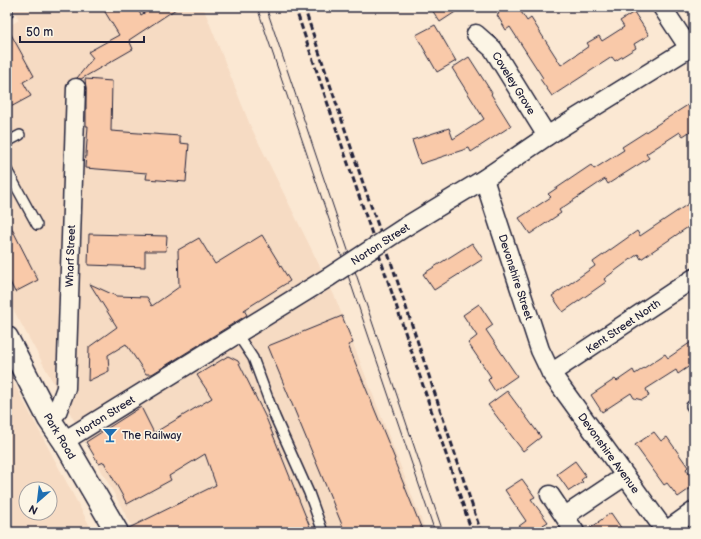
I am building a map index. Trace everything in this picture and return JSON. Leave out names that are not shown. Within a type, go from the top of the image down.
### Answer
[{"type":"street","points":[[662,7],[692,46]]},
{"type":"street","name":"Coveley Grove","points":[[476,34],[493,49],[547,136]]},
{"type":"street","name":"Norton Street","points":[[64,441],[329,277],[405,227],[484,179],[547,136],[692,46]]},
{"type":"street","name":"Wharf Street","points":[[49,419],[57,412],[66,388],[76,88]]},
{"type":"street","name":"Devonshire Street","points":[[484,179],[540,350],[552,374]]},
{"type":"street","name":"Kent Street North","points":[[552,374],[694,278]]},
{"type":"street","name":"Park Road","points":[[7,338],[49,419],[64,441],[116,532]]},
{"type":"street","name":"Devonshire Avenue","points":[[552,374],[666,532]]},
{"type":"street","points":[[565,516],[625,476]]},
{"type":"street","points":[[550,495],[575,532]]},
{"type":"street","points":[[666,532],[694,512]]},
{"type":"lane","points":[[7,142],[20,136]]},
{"type":"lane","points":[[7,170],[37,225]]},
{"type":"lane","points":[[237,334],[253,358],[276,418],[309,493],[323,532]]},
{"type":"shaded area","points":[[13,7],[203,7],[250,125],[335,297],[426,532],[135,532],[7,298],[7,27],[19,20]]},
{"type":"shaded area","points":[[7,370],[93,532],[7,532]]},
{"type":"building","points":[[102,7],[136,7],[141,15],[154,7],[179,7],[129,40],[133,49],[81,79],[77,78],[93,58],[88,52],[119,35]]},
{"type":"building","points":[[430,7],[463,7],[440,22]]},
{"type":"building","points":[[495,7],[518,7],[527,21],[531,18],[561,65],[589,46],[587,43],[599,36],[602,41],[624,27],[620,21],[634,12],[649,35],[634,44],[636,48],[615,61],[612,57],[552,96],[540,79],[543,78],[510,27],[506,30],[497,15],[499,14]]},
{"type":"building","points":[[435,25],[456,61],[437,72],[416,35]]},
{"type":"building","points":[[7,27],[34,76],[23,82],[31,96],[7,109]]},
{"type":"building","points":[[469,57],[511,126],[471,152],[469,148],[420,164],[412,140],[449,128],[453,139],[484,119],[452,68]]},
{"type":"building","points":[[85,79],[112,81],[111,131],[180,136],[180,143],[189,144],[186,182],[146,179],[147,173],[85,168],[88,126],[86,126]]},
{"type":"building","points":[[694,101],[694,129],[683,136],[680,132],[646,154],[649,158],[608,184],[605,179],[559,210],[561,213],[530,234],[519,218],[551,197],[548,194],[591,165],[594,169],[624,150],[622,147]]},
{"type":"building","points":[[694,200],[694,223],[641,259],[638,254],[604,279],[606,282],[563,312],[552,296],[595,266],[593,262],[637,231],[640,236]]},
{"type":"building","points":[[7,219],[38,280],[15,292],[7,276]]},
{"type":"building","points":[[89,234],[167,236],[166,251],[145,251],[145,267],[88,265]]},
{"type":"building","points":[[262,235],[290,281],[244,310],[247,315],[152,374],[146,374],[126,344],[108,355],[109,371],[88,381],[89,347],[117,327],[90,284],[116,296],[147,297],[152,306],[179,287],[178,250],[199,238],[215,264]]},
{"type":"building","points":[[472,243],[483,259],[434,290],[423,274]]},
{"type":"building","points":[[479,304],[493,325],[486,330],[517,376],[495,391],[488,380],[491,377],[468,343],[477,336],[463,315]]},
{"type":"building","points":[[342,316],[353,343],[348,345],[423,532],[345,532],[268,346]]},
{"type":"building","points":[[694,340],[694,363],[678,374],[676,370],[646,389],[649,396],[642,400],[634,398],[631,393],[602,412],[591,395],[615,379],[617,381],[633,370],[635,374],[665,354],[668,358]]},
{"type":"building","points":[[228,356],[238,361],[267,420],[312,532],[129,532],[129,528],[216,485],[205,454],[169,476],[171,480],[127,504],[104,462],[99,464],[86,442],[141,407],[154,433],[212,398],[197,375]]},
{"type":"building","points":[[507,391],[541,437],[523,451],[488,405]]},
{"type":"building","points":[[654,432],[661,441],[667,437],[688,467],[686,469],[694,481],[694,486],[678,497],[667,483],[664,485],[635,445]]},
{"type":"building","points":[[575,461],[586,476],[581,480],[583,482],[569,491],[557,474]]},
{"type":"building","points":[[522,479],[535,497],[531,499],[548,522],[543,525],[548,532],[511,532],[526,521],[505,490]]},
{"type":"building","points":[[611,513],[624,532],[585,532],[598,522]]},
{"type":"tram line","points":[[257,7],[435,532]]},
{"type":"tram line","points":[[266,7],[443,532]]},
{"type":"railway","points":[[295,7],[472,532]]},
{"type":"railway","points":[[304,7],[481,532]]},
{"type":"place","name":"The Railway","points":[[110,435]]}]
